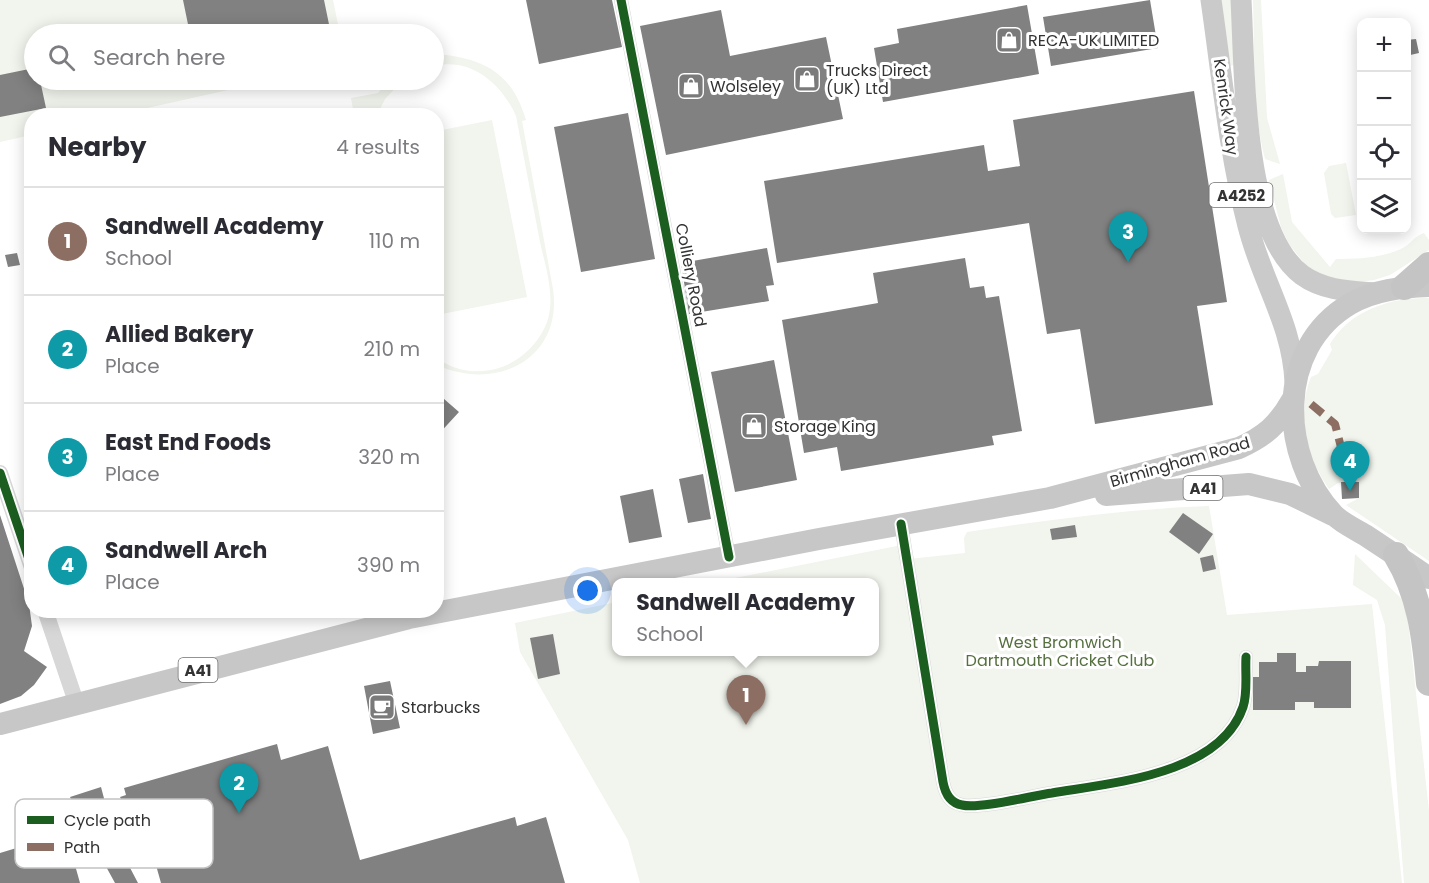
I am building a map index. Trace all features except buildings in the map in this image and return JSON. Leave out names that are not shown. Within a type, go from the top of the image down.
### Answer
[{"type":"highway","points":[[1417,286],[1429,265]]},
{"type":"highway","name":"A41","points":[[1417,286],[1377,293],[1353,303],[1329,321],[1306,350],[1294,392],[1292,428],[1298,454],[1307,474],[1335,515],[1429,578]]},
{"type":"highway","name":"Birmingham Road","points":[[619,578],[1050,498],[1239,448],[1262,438],[1279,423],[1294,392]]},
{"type":"highway","name":"Birmingham Road","points":[[1050,498],[1249,484],[1290,494],[1335,515]]},
{"type":"highway","points":[[1396,555],[1409,577],[1419,608],[1429,683]]},
{"type":"highway","name":"Birmingham Road","points":[[444,611],[612,579]]},
{"type":"highway","name":"Birmingham Road","points":[[0,724],[75,702],[409,618]]},
{"type":"main road","name":"Kenrick Way","points":[[1211,0],[1234,168],[1256,253],[1290,338],[1294,392]]},
{"type":"main road","name":"Kenrick Way","points":[[1240,0],[1249,135],[1265,213],[1274,237],[1293,267],[1315,282],[1329,288],[1377,293]]},
{"type":"street","name":"Colliery Road","points":[[621,0],[729,557]]},
{"type":"street","points":[[0,473],[24,544]]},
{"type":"street","points":[[901,524],[943,782],[947,796],[963,806],[1142,778],[1178,766],[1213,745],[1237,720],[1244,705],[1246,657]]},
{"type":"street","points":[[48,618],[75,702]]},
{"type":"green space","points":[[0,0],[333,0],[338,24],[24,24],[24,90],[228,90],[147,108],[24,108],[24,137],[0,142]]},
{"type":"green space","points":[[1220,0],[1233,0],[1237,65],[1227,66]]},
{"type":"green space","points":[[1253,0],[1261,0],[1267,118],[1280,164],[1265,159],[1261,140],[1255,80]]},
{"type":"green space","points":[[444,55],[475,62],[498,74],[514,93],[526,120],[522,121],[553,289],[553,313],[547,334],[536,351],[521,363],[502,371],[481,374],[459,372],[444,367],[444,363],[468,371],[485,371],[502,367],[518,359],[532,347],[543,332],[549,315],[550,287],[516,116],[510,104],[494,84],[473,69],[444,65]]},
{"type":"green space","points":[[381,90],[394,90],[380,108],[353,108],[351,98],[378,93]]},
{"type":"green space","points":[[492,120],[527,297],[444,314],[444,130]]},
{"type":"green space","points":[[1346,163],[1356,215],[1335,218],[1331,214],[1324,173],[1329,166]]},
{"type":"green space","points":[[1283,174],[1292,222],[1330,267],[1336,259],[1369,257],[1393,252],[1424,233],[1429,240],[1429,250],[1390,275],[1374,280],[1358,282],[1321,277],[1304,263],[1289,244],[1281,227],[1269,180]]},
{"type":"green space","points":[[1429,298],[1429,561],[1346,505],[1359,498],[1358,482],[1338,483],[1329,489],[1309,449],[1304,406],[1311,377],[1318,374],[1332,350],[1330,344],[1349,322],[1360,314],[1387,303]]},
{"type":"green space","name":"West Bromwich Dartmouth Cricket Club","points":[[1209,506],[1227,615],[1372,604],[1402,883],[640,883],[628,840],[520,652],[515,623],[612,603],[612,656],[879,656],[879,578],[735,578],[902,545],[909,559],[965,553],[964,538],[967,532],[1148,510]]},
{"type":"green space","points":[[1355,554],[1406,603],[1429,811],[1429,883],[1404,883],[1385,625],[1377,600],[1353,585]]},
{"type":"marked path","points":[[1311,404],[1335,424],[1350,482]]},
{"type":"cycle path","points":[[621,0],[729,557]]},
{"type":"cycle path","points":[[0,473],[24,544]]},
{"type":"cycle path","points":[[901,524],[943,782],[949,797],[958,804],[970,806],[993,804],[1104,785],[1161,772],[1188,761],[1212,748],[1231,730],[1245,701],[1246,657]]},
{"type":"place","name":"RECA-UK LIMITED","points":[[1009,40]]},
{"type":"place","name":"Trucks Direct (UK) Ltd","points":[[807,79]]},
{"type":"place","name":"Wolseley","points":[[691,86]]},
{"type":"place","name":"East End Foods","points":[[1128,262]]},
{"type":"place","name":"Storage King","points":[[754,426]]},
{"type":"place","name":"Sandwell Arch","points":[[1350,491]]},
{"type":"place","name":"Starbucks","points":[[382,707]]},
{"type":"place","name":"Sandwell Academy","points":[[746,725]]},
{"type":"place","name":"Allied Bakery","points":[[239,813]]}]
